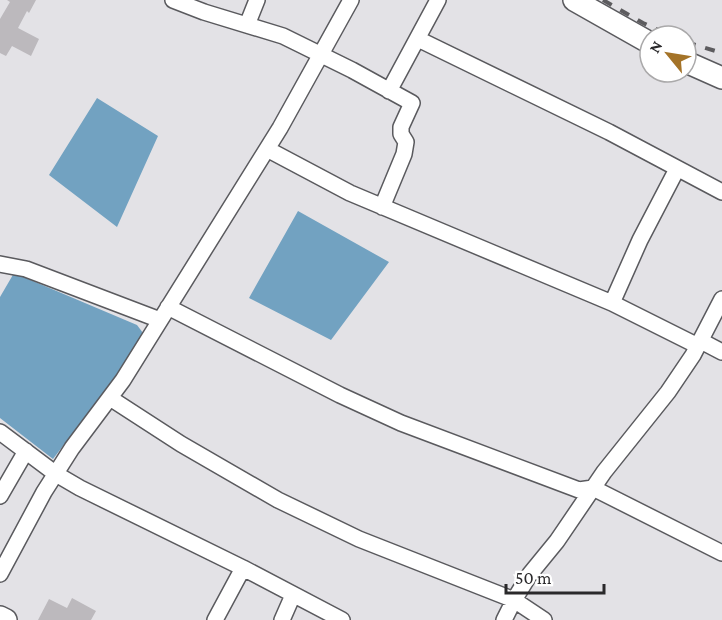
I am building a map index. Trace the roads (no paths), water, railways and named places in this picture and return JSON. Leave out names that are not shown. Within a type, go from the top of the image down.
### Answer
[{"type":"main road","points":[[574,0],[638,36]]},
{"type":"main road","points":[[698,67],[722,78]]},
{"type":"main road","points":[[0,616],[6,620]]},
{"type":"street","points":[[173,0],[283,36],[412,103],[401,127],[401,134],[406,142],[404,154],[382,207]]},
{"type":"street","points":[[247,25],[257,0]]},
{"type":"street","points":[[0,574],[72,448],[110,398],[267,149],[351,0]]},
{"type":"street","points":[[389,91],[438,0]]},
{"type":"street","points":[[418,39],[609,132],[722,192]]},
{"type":"street","points":[[267,149],[305,171],[382,207],[612,303],[722,352]]},
{"type":"street","points":[[612,303],[640,240],[677,169]]},
{"type":"street","points":[[0,264],[26,269],[164,313],[401,423],[579,490],[593,488],[722,553]]},
{"type":"street","points":[[504,620],[514,600],[593,488],[668,392],[700,343],[722,299]]},
{"type":"street","points":[[110,398],[181,444],[278,500],[359,539],[514,600],[544,620]]},
{"type":"street","points":[[0,432],[56,474],[80,488],[243,567],[342,620]]},
{"type":"street","points":[[0,496],[26,451]]},
{"type":"street","points":[[215,620],[243,567]]},
{"type":"street","points":[[282,620],[293,595]]},
{"type":"water","points":[[97,98],[158,136],[117,227],[49,175]]},
{"type":"water","points":[[298,211],[389,262],[331,340],[249,298]]},
{"type":"water","points":[[14,273],[137,325],[143,333],[111,383],[53,459],[0,418],[0,297]]},
{"type":"railway","points":[[603,0],[645,24]]},
{"type":"railway","points":[[698,46],[722,53]]}]
